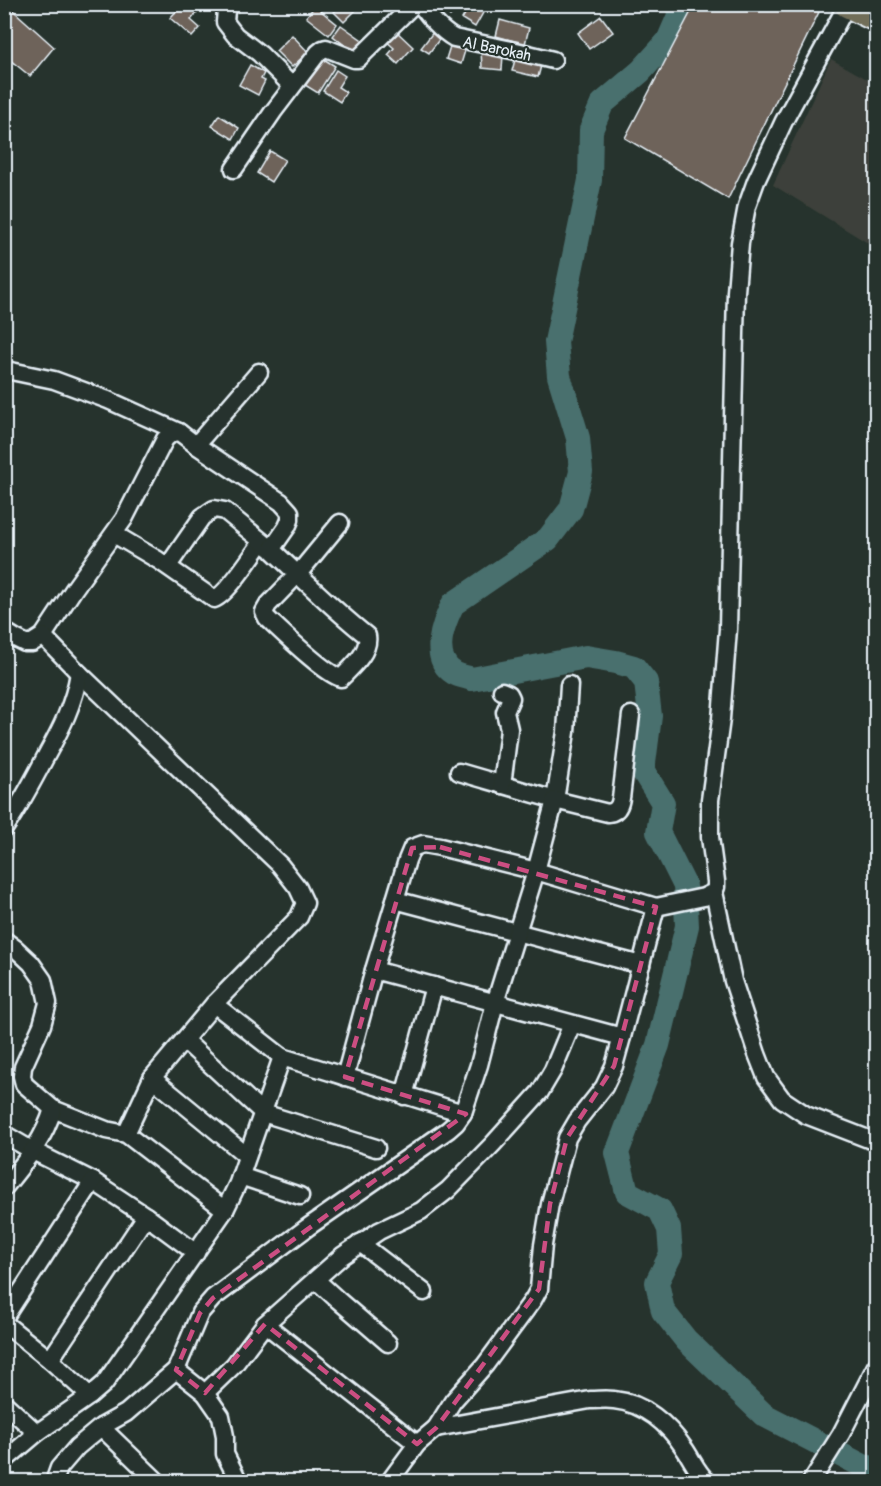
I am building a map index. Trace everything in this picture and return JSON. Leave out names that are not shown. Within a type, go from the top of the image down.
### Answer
[{"type":"main road","points":[[847,5],[876,18]]},
{"type":"street","points":[[231,4],[226,10],[225,22],[235,35],[260,54],[292,86]]},
{"type":"street","points":[[234,169],[318,53],[323,49],[329,49],[358,59],[414,4]]},
{"type":"street","name":"Al Barokah","points":[[420,4],[437,25],[454,38],[553,60]]},
{"type":"street","points":[[345,1077],[374,969],[412,848],[423,844],[664,905],[709,895],[716,887],[710,837],[710,800],[721,719],[728,629],[736,292],[740,243],[747,206],[756,181],[784,121],[847,5]]},
{"type":"street","points":[[4,372],[11,371],[54,380],[108,400],[179,432],[281,502],[290,512],[290,520],[273,547],[267,546]]},
{"type":"street","points":[[196,445],[259,372]]},
{"type":"street","points":[[4,631],[26,643],[32,643],[43,636],[124,519],[165,439],[172,433],[179,432]]},
{"type":"street","points":[[168,566],[202,517],[213,509],[225,511],[267,546],[298,574],[367,636],[368,643],[364,652],[341,678],[332,674],[267,618],[264,612],[268,605],[298,574],[340,523]]},
{"type":"street","points":[[114,534],[168,566],[216,599],[267,546]]},
{"type":"street","points":[[43,636],[280,865],[298,888],[305,903],[299,917],[214,1004],[152,1078],[126,1134]]},
{"type":"street","points":[[4,829],[23,800],[70,711],[79,673]]},
{"type":"street","points":[[54,1482],[59,1468],[77,1447],[101,1427],[126,1413],[176,1370],[200,1313],[213,1298],[308,1227],[448,1130],[463,1113],[479,1065],[555,800],[566,732],[569,685]]},
{"type":"street","points":[[502,691],[511,697],[505,712],[508,738],[502,785]]},
{"type":"street","points":[[459,772],[608,813],[616,810],[619,805],[631,715]]},
{"type":"street","points":[[709,895],[733,981],[766,1077],[782,1099],[806,1115],[876,1142]]},
{"type":"street","points":[[395,900],[641,965]]},
{"type":"street","points":[[389,1482],[417,1444],[436,1428],[453,1401],[485,1365],[539,1289],[550,1204],[567,1138],[577,1121],[604,1087],[614,1066],[641,965],[664,905]]},
{"type":"street","points":[[4,940],[32,963],[43,980],[48,1003],[42,1025],[23,1067],[24,1084],[53,1109],[106,1130],[126,1134],[225,1210]]},
{"type":"street","points":[[374,969],[622,1037]]},
{"type":"street","points":[[404,1096],[434,986]]},
{"type":"street","points":[[214,1004],[282,1058],[463,1113]]},
{"type":"street","points":[[205,1393],[234,1365],[265,1324],[342,1256],[379,1231],[421,1211],[448,1190],[540,1092],[553,1070],[572,1024]]},
{"type":"street","points":[[184,1040],[263,1113],[376,1148]]},
{"type":"street","points":[[4,1461],[37,1432],[104,1384],[196,1253],[225,1210],[240,1176],[282,1058]]},
{"type":"street","points":[[152,1078],[247,1156]]},
{"type":"street","points":[[4,1188],[33,1151],[48,1125],[53,1109]]},
{"type":"street","points":[[4,1134],[93,1181],[196,1253]]},
{"type":"street","points":[[240,1176],[300,1196]]},
{"type":"street","points":[[4,1318],[93,1181]]},
{"type":"street","points":[[50,1360],[146,1216]]},
{"type":"street","points":[[360,1243],[424,1292]]},
{"type":"street","points":[[316,1280],[388,1343]]},
{"type":"street","points":[[4,1323],[90,1396]]},
{"type":"street","points":[[265,1324],[417,1444]]},
{"type":"street","points":[[811,1482],[841,1434],[876,1366]]},
{"type":"street","points":[[176,1370],[205,1393],[221,1416],[225,1436],[225,1454],[239,1482]]},
{"type":"street","points":[[436,1428],[590,1400],[615,1400],[646,1410],[665,1424],[677,1437],[698,1471],[708,1482]]},
{"type":"street","points":[[4,1403],[37,1432]]},
{"type":"street","points":[[101,1427],[158,1482]]},
{"type":"highlighted area","points":[[440,847],[656,907],[614,1066],[567,1138],[550,1204],[539,1289],[436,1428],[417,1444],[265,1324],[205,1393],[176,1370],[200,1313],[213,1298],[466,1114],[345,1077],[412,848]]},
{"type":"shaded area","points":[[831,59],[876,84],[876,248],[773,185]]},
{"type":"building","points":[[4,4],[54,47],[30,76],[4,55]]},
{"type":"building","points":[[183,4],[194,4],[199,10],[191,20],[200,28],[192,37],[170,18]]},
{"type":"building","points":[[342,4],[350,4],[356,10],[344,22],[334,12]]},
{"type":"building","points":[[437,4],[462,4],[450,16]]},
{"type":"building","points":[[471,4],[488,4],[475,27],[462,19]]},
{"type":"building","points":[[695,4],[805,4],[819,12],[728,199],[625,138]]},
{"type":"building","points":[[315,6],[337,24],[329,35],[306,17]]},
{"type":"building","points":[[601,16],[613,32],[589,49],[578,33]]},
{"type":"building","points":[[500,20],[529,28],[525,44],[496,36]]},
{"type":"building","points":[[341,25],[365,42],[356,54],[333,36]]},
{"type":"building","points":[[395,30],[413,47],[398,64],[388,55],[394,48],[385,40]]},
{"type":"building","points":[[434,31],[441,37],[429,53],[421,48]]},
{"type":"building","points":[[292,35],[308,52],[292,67],[276,51]]},
{"type":"building","points":[[452,40],[467,44],[461,64],[446,59]]},
{"type":"building","points":[[481,50],[503,54],[502,70],[482,68]]},
{"type":"building","points":[[516,56],[542,62],[538,77],[512,71]]},
{"type":"building","points":[[322,58],[335,66],[318,93],[305,85]]},
{"type":"building","points":[[250,65],[264,73],[261,79],[265,81],[258,95],[239,85]]},
{"type":"building","points":[[336,70],[345,76],[338,87],[346,92],[340,102],[323,91]]},
{"type":"building","points":[[219,115],[239,128],[233,139],[212,126]]},
{"type":"building","points":[[270,151],[285,160],[271,182],[257,173]]},
{"type":"waterway","points":[[684,4],[668,41],[641,71],[602,104],[591,130],[590,180],[556,342],[559,376],[578,438],[581,472],[571,509],[548,539],[453,604],[443,631],[440,650],[447,667],[456,674],[472,679],[586,657],[634,667],[646,682],[650,716],[643,771],[663,803],[658,832],[685,886],[687,926],[658,1045],[617,1153],[627,1192],[660,1210],[669,1229],[671,1254],[657,1282],[663,1311],[686,1340],[764,1415],[863,1466],[876,1468]]}]
